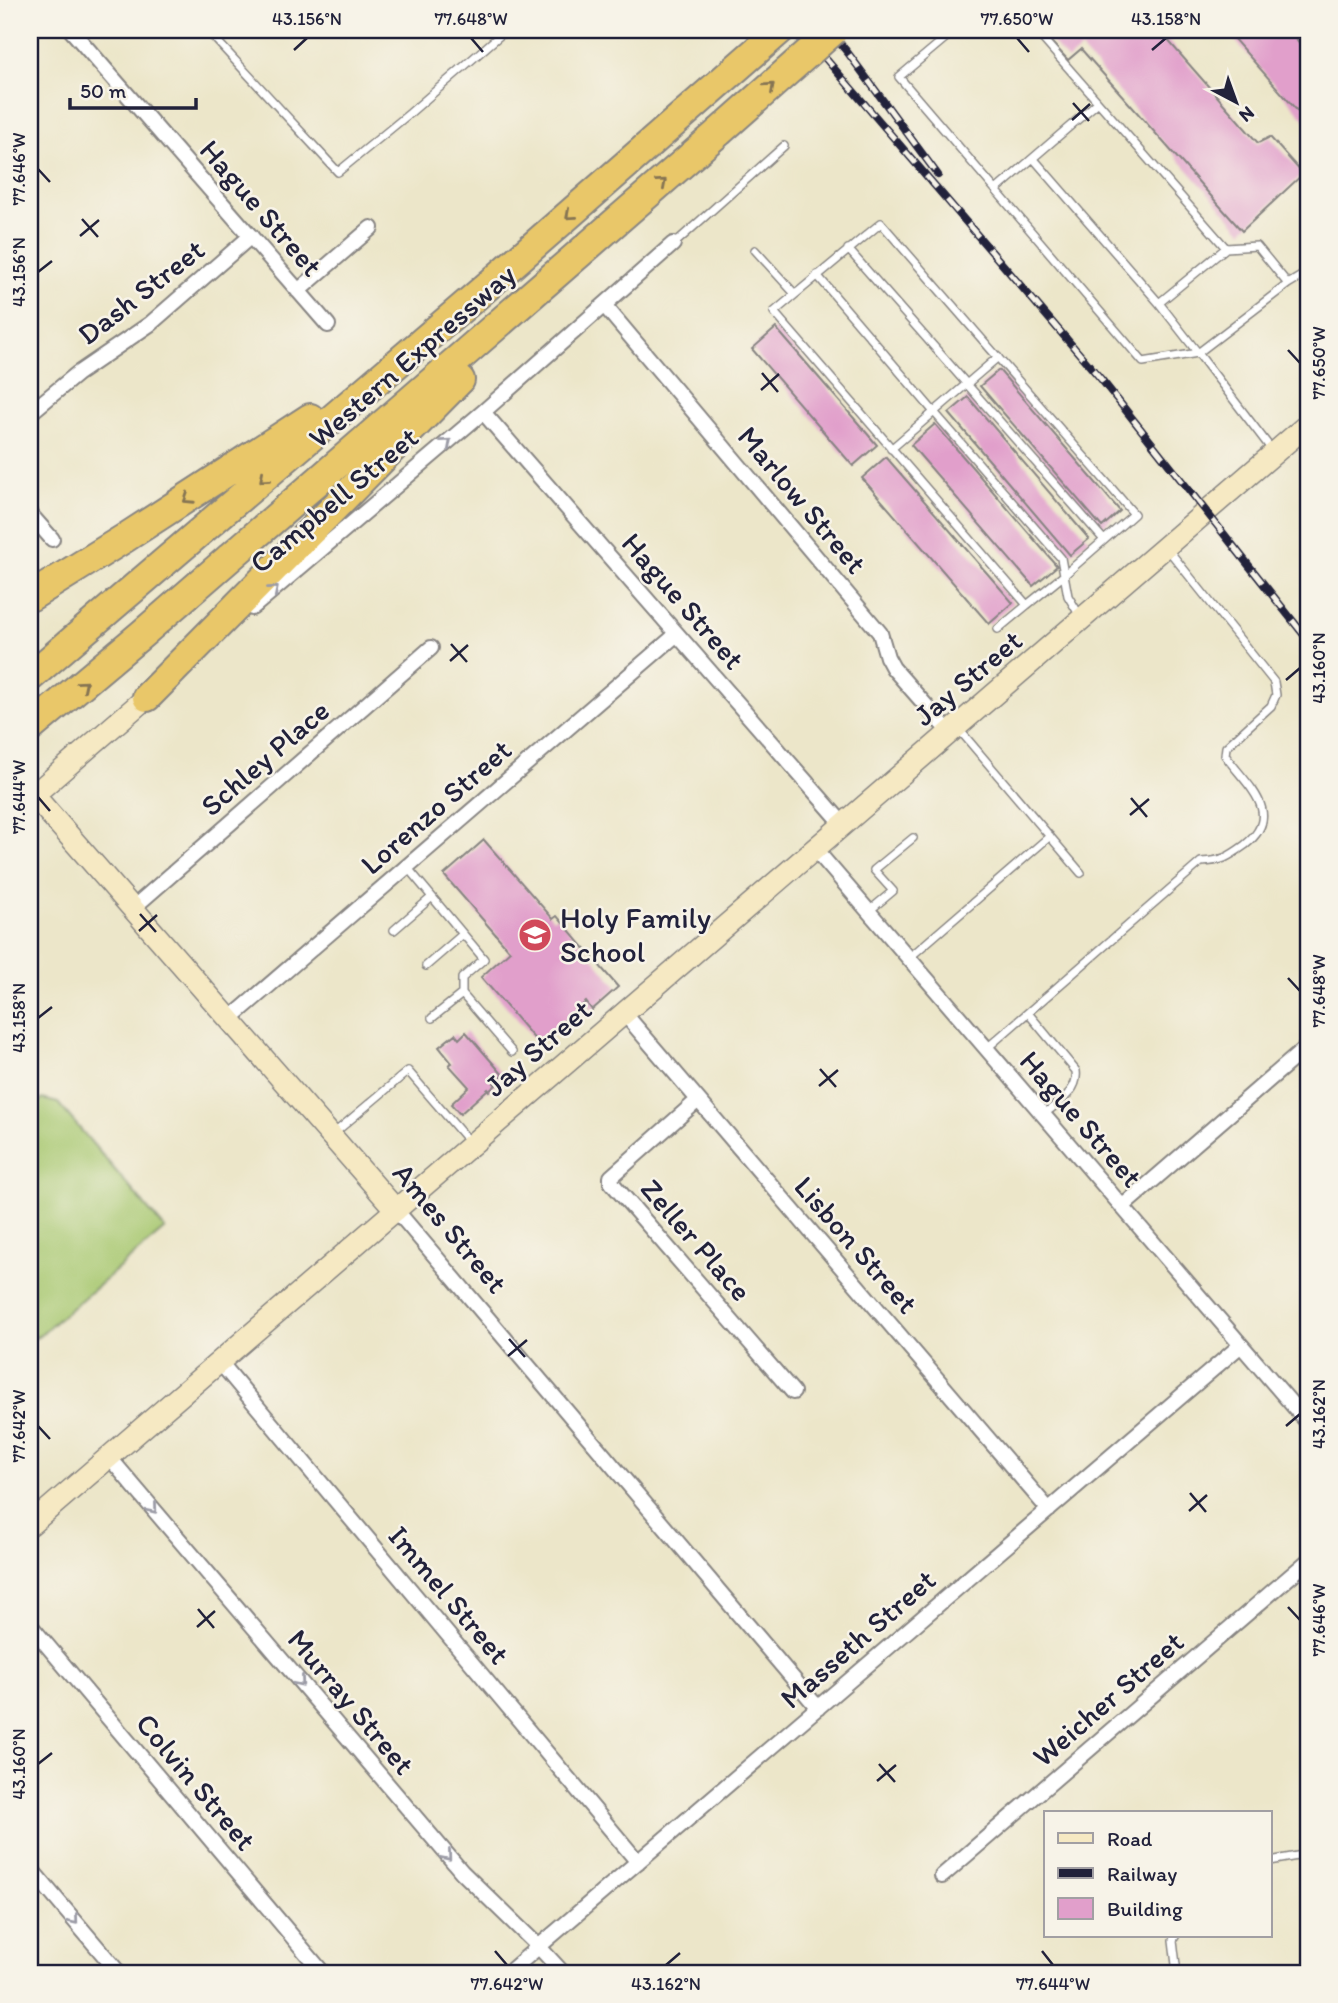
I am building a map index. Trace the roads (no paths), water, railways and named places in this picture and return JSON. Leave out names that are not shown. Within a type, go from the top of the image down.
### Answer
[{"type":"highway","name":"Western Expressway","points":[[30,677],[483,290],[780,30]]},
{"type":"highway","name":"Western Expressway","points":[[30,728],[627,213],[834,30]]},
{"type":"highway","points":[[147,697],[627,213]]},
{"type":"highway","points":[[30,597],[290,432],[483,290]]},
{"type":"street","name":"Hague Street","points":[[71,30],[328,326]]},
{"type":"street","points":[[299,291],[371,228]]},
{"type":"street","name":"Dash Street","points":[[30,413],[78,374],[150,324],[251,236]]},
{"type":"street","name":"Campbell Street","points":[[31,795],[483,412],[673,244]]},
{"type":"street","name":"Marlow Street","points":[[604,305],[880,633],[893,667],[953,730]]},
{"type":"street","name":"Hague Street","points":[[483,412],[843,824]]},
{"type":"street","name":"Jay Street","points":[[30,1525],[1308,424]]},
{"type":"street","points":[[30,514],[52,539]]},
{"type":"street","name":"Lorenzo Street","points":[[230,1019],[677,634]]},
{"type":"street","name":"Schley Place","points":[[133,908],[432,648]]},
{"type":"street","name":"Ames Street","points":[[31,795],[396,1210],[818,1708]]},
{"type":"street","name":"Hague Street","points":[[814,849],[1308,1423]]},
{"type":"street","name":"Lisbon Street","points":[[624,1013],[1049,1510]]},
{"type":"street","points":[[1122,1207],[1308,1046]]},
{"type":"street","name":"Zeller Place","points":[[698,1100],[611,1177],[611,1182],[793,1392]]},
{"type":"street","name":"Masseth Street","points":[[508,1973],[1241,1345]]},
{"type":"street","name":"Immel Street","points":[[219,1361],[638,1862]]},
{"type":"street","name":"Murray Street","points":[[109,1457],[462,1872],[563,1973]]},
{"type":"street","name":"Weicher Street","points":[[942,1876],[1308,1561]]},
{"type":"street","name":"Colvin Street","points":[[30,1625],[323,1973]]},
{"type":"street","points":[[30,1868],[119,1973]]},
{"type":"lane","points":[[207,30],[338,172],[506,30]]},
{"type":"lane","points":[[955,30],[899,77],[1143,362],[1198,354],[1288,284],[1308,272]]},
{"type":"lane","points":[[1035,30],[1226,248]]},
{"type":"lane","points":[[996,190],[1097,103]]},
{"type":"lane","points":[[673,244],[784,146]]},
{"type":"lane","points":[[1033,158],[1159,303],[1274,453]]},
{"type":"lane","points":[[998,629],[1027,606],[1063,576],[1134,514],[881,223],[774,312],[1027,606]]},
{"type":"lane","points":[[1159,303],[1226,248],[1257,246],[1288,284]]},
{"type":"lane","points":[[848,249],[1104,540]]},
{"type":"lane","points":[[755,250],[794,294]]},
{"type":"lane","points":[[817,275],[1061,558],[1068,596],[1082,620]]},
{"type":"lane","points":[[891,449],[998,357]]},
{"type":"lane","points":[[986,1049],[1201,862],[1220,861],[1247,843],[1262,826],[1261,805],[1254,791],[1225,755],[1226,747],[1271,706],[1276,695],[1274,682],[1166,547]]},
{"type":"lane","points":[[953,730],[1050,836],[1080,873]]},
{"type":"lane","points":[[909,958],[1050,836]]},
{"type":"lane","points":[[869,912],[893,891],[874,870],[912,838]]},
{"type":"lane","points":[[407,867],[484,959],[462,978],[462,994],[512,1052]]},
{"type":"lane","points":[[394,930],[432,897]]},
{"type":"lane","points":[[426,965],[463,934]]},
{"type":"lane","points":[[432,1018],[462,994]]},
{"type":"lane","points":[[1028,1013],[1077,1075],[1072,1091],[1043,1115]]},
{"type":"lane","points":[[331,1136],[408,1071],[472,1144]]},
{"type":"lane","points":[[1272,1861],[1308,1854]]},
{"type":"lane","points":[[1175,1937],[1177,1973]]},
{"type":"railway","points":[[801,30],[1101,379],[1308,640]]},
{"type":"railway","points":[[829,30],[938,175]]},
{"type":"place","name":"Holy Family School","points":[[535,935]]}]
